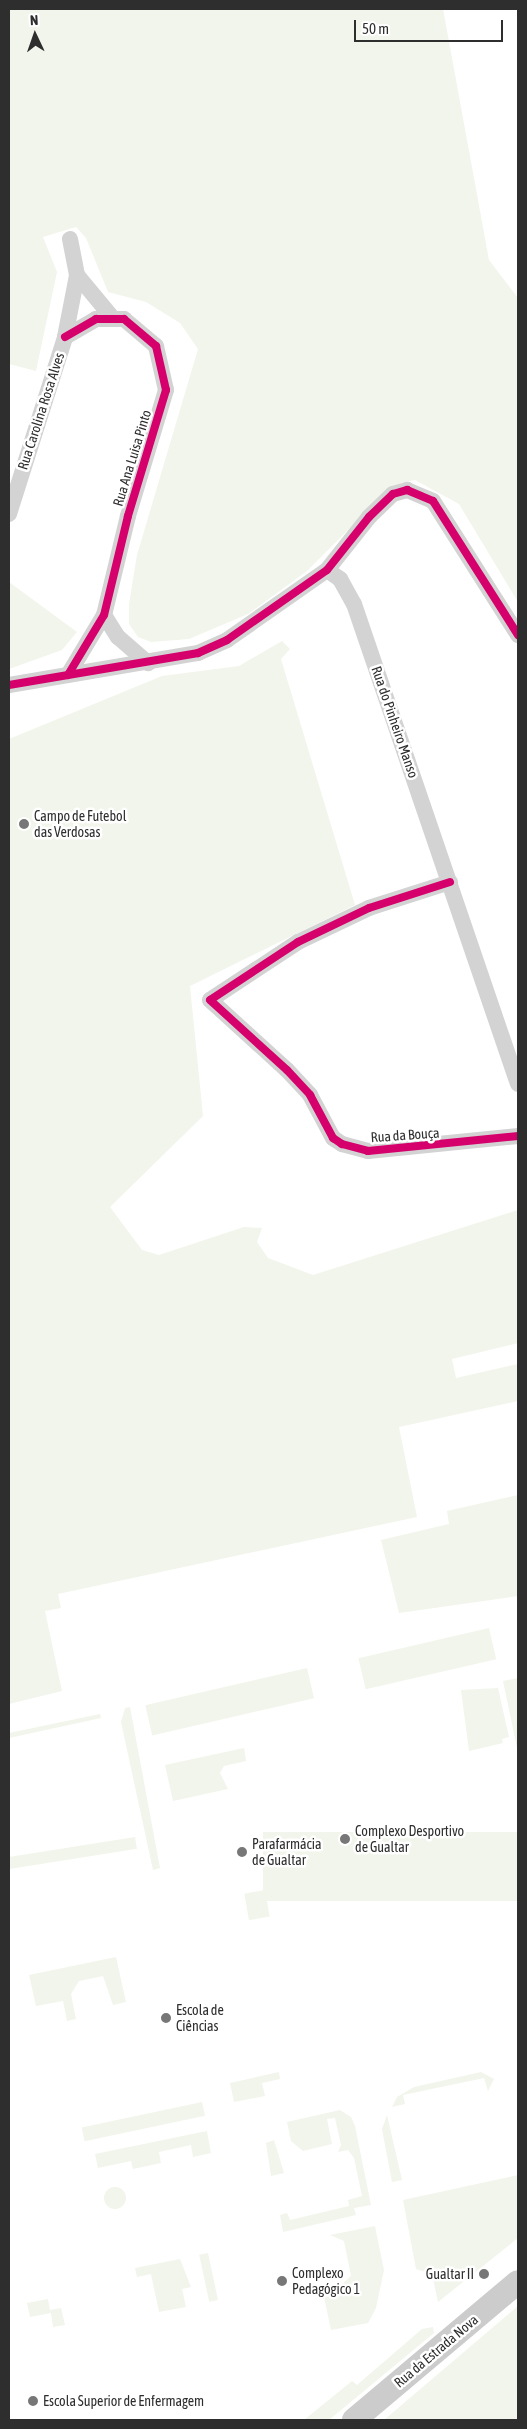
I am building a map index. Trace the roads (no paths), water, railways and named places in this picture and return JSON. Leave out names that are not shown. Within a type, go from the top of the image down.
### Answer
[{"type":"main road","name":"Rua da Estrada Nova","points":[[354,2420],[518,2282]]},
{"type":"street","points":[[65,337],[81,325],[111,316],[77,275],[70,239]]},
{"type":"street","name":"Rua Carolina Rosa Alves","points":[[9,514],[65,337],[77,275]]},
{"type":"street","name":"Rua Ana Luisa Pinto","points":[[68,675],[104,615],[128,516],[166,390],[156,346],[137,326],[111,316]]},
{"type":"street","points":[[9,685],[148,663],[198,653],[227,640],[327,570],[393,494],[421,493],[432,501],[518,635]]},
{"type":"street","name":"Rua do Pinheiro Manso","points":[[327,570],[340,579],[354,604],[518,1084]]},
{"type":"street","points":[[104,615],[118,637],[148,663]]},
{"type":"street","name":"Rua da Bouça","points":[[450,882],[369,908],[298,942],[210,1000],[287,1070],[310,1095],[332,1138],[342,1144],[368,1151],[518,1136]]},
{"type":"place","name":"Campo de Futebol das Verdosas","points":[[24,824]]},
{"type":"place","name":"Complexo Desportivo de Gualtar","points":[[345,1839]]},
{"type":"place","name":"Parafarmácia de Gualtar","points":[[242,1852]]},
{"type":"place","name":"Escola de Ciências","points":[[166,2018]]},
{"type":"place","name":"Gualtar II","points":[[484,2274]]},
{"type":"place","name":"Complexo Pedagógico 1","points":[[282,2281]]},
{"type":"place","name":"Escola Superior de Enfermagem","points":[[33,2401]]}]
